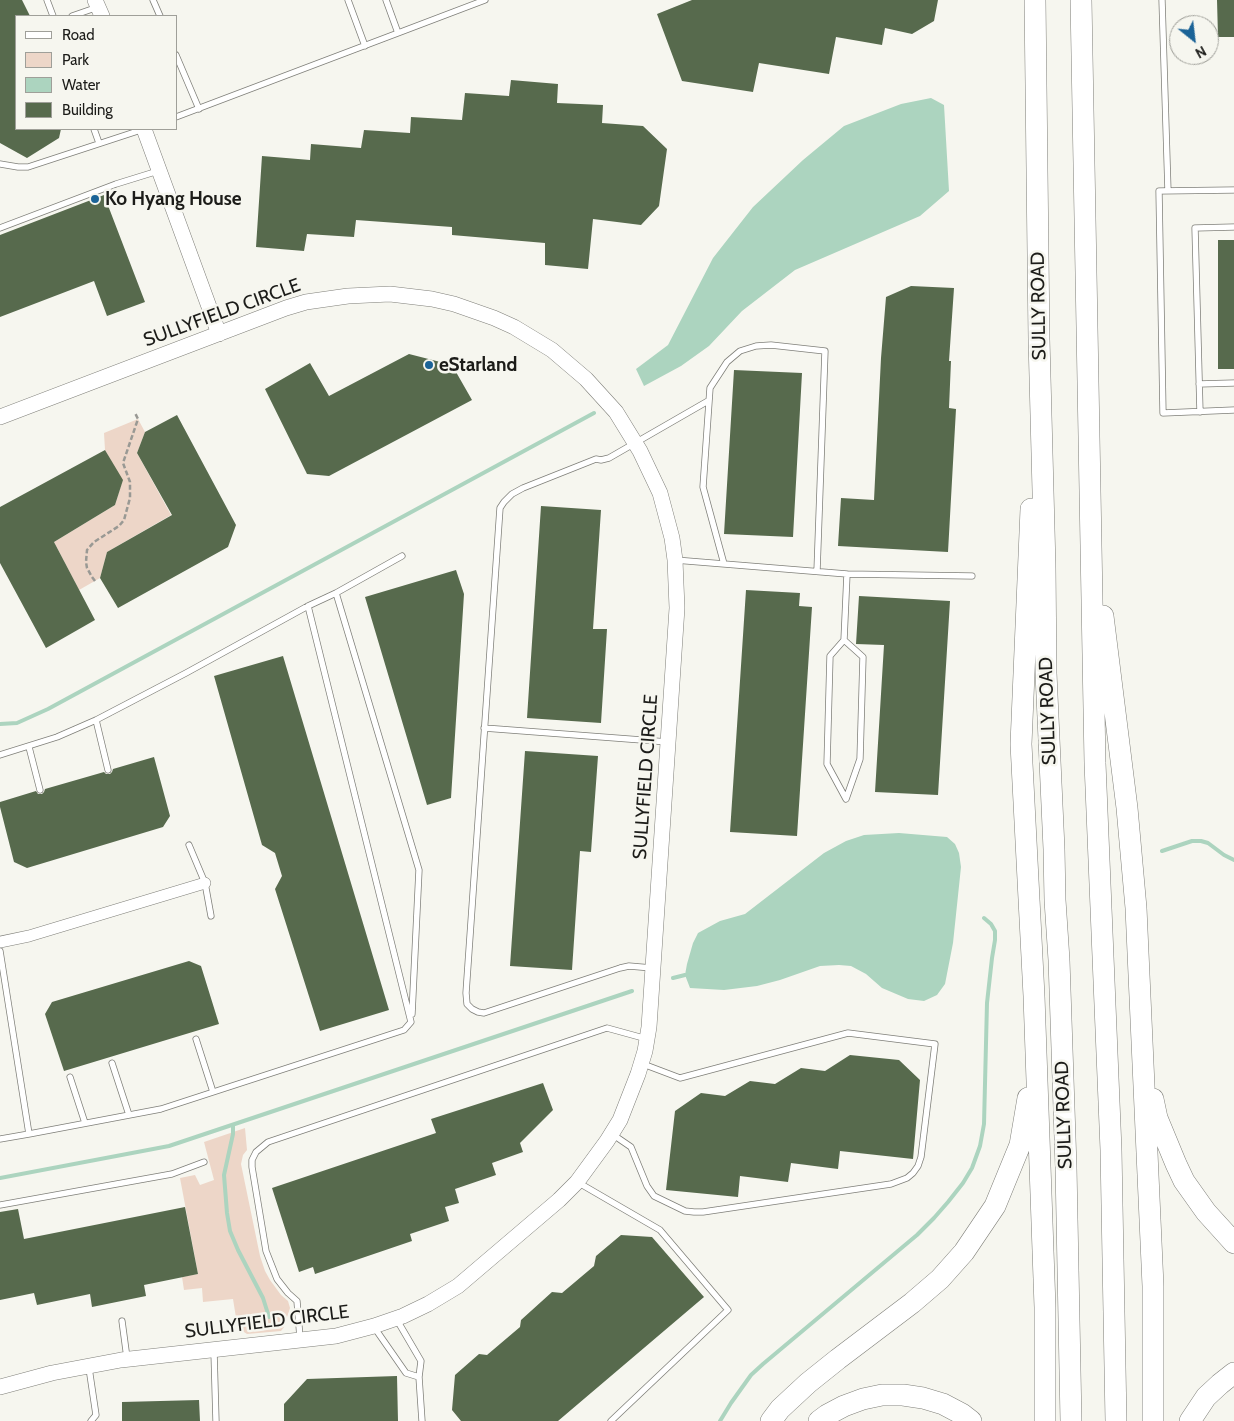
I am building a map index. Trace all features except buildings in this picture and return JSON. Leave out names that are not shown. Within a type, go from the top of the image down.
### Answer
[{"type":"highway","name":"SULLY ROAD","points":[[1035,0],[1039,339],[1046,673],[1066,1167],[1071,1421]]},
{"type":"highway","points":[[1081,0],[1095,763],[1111,1150],[1116,1421]]},
{"type":"highway","points":[[1039,339],[1021,744],[1034,996],[1045,1307],[1045,1421]]},
{"type":"highway","points":[[1090,497],[1127,808],[1136,908],[1153,1286],[1153,1421]]},
{"type":"highway","points":[[772,1421],[780,1409],[808,1383],[912,1303],[940,1279],[964,1252],[995,1206],[1020,1145],[1029,1089],[1034,996]]},
{"type":"highway","points":[[1142,1044],[1157,1118],[1176,1164],[1184,1181],[1206,1212],[1234,1243]]},
{"type":"highway","points":[[1190,1421],[1206,1397],[1234,1374]]},
{"type":"highway","points":[[819,1421],[844,1406],[863,1399],[903,1395],[943,1404],[971,1421]]},
{"type":"street","points":[[145,130],[219,334]]},
{"type":"street","name":"SULLYFIELD CIRCLE","points":[[0,417],[286,308],[348,296],[390,294],[454,304],[494,318],[552,350],[569,363],[602,395],[616,412],[651,471],[660,493],[676,560],[677,608],[647,1039],[629,1098],[612,1134],[577,1182],[559,1200],[458,1286],[428,1304],[397,1318],[336,1336],[127,1359],[0,1387]]},
{"type":"street","points":[[0,942],[30,936],[205,883]]},
{"type":"lane","points":[[47,0],[53,15]]},
{"type":"lane","points":[[153,0],[160,15]]},
{"type":"lane","points":[[348,0],[365,46]]},
{"type":"lane","points":[[386,0],[398,33]]},
{"type":"lane","points":[[178,116],[485,0]]},
{"type":"lane","points":[[1162,0],[1168,191]]},
{"type":"lane","points":[[75,15],[98,8]]},
{"type":"lane","points":[[178,60],[198,109]]},
{"type":"lane","points":[[94,130],[99,143]]},
{"type":"lane","points":[[0,164],[28,167],[142,130]]},
{"type":"lane","points":[[0,228],[116,184],[160,170]]},
{"type":"lane","points":[[1234,190],[1159,191],[1163,413],[1234,410]]},
{"type":"lane","points":[[1200,412],[1195,228],[1234,227]]},
{"type":"lane","points":[[724,564],[703,487],[710,388],[727,362],[740,351],[756,346],[771,345],[825,351],[817,571]]},
{"type":"lane","points":[[1200,384],[1234,383]]},
{"type":"lane","points":[[653,968],[629,966],[620,968],[484,1013],[472,1010],[467,1004],[466,993],[500,508],[512,494],[523,488],[596,459],[609,458],[708,401]]},
{"type":"lane","points":[[0,755],[57,737],[96,720],[402,556]]},
{"type":"lane","points":[[676,560],[847,574],[972,576]]},
{"type":"lane","points":[[844,640],[863,657],[860,759],[846,799],[827,764],[830,656],[844,640],[847,574]]},
{"type":"lane","points":[[0,1139],[161,1109],[404,1030],[411,1022],[419,870],[336,592]]},
{"type":"lane","points":[[308,606],[411,1022]]},
{"type":"lane","points":[[96,720],[108,770]]},
{"type":"lane","points":[[484,728],[668,742]]},
{"type":"lane","points":[[29,747],[40,790]]},
{"type":"lane","points":[[189,846],[205,883],[211,916]]},
{"type":"lane","points":[[0,950],[29,1134]]},
{"type":"lane","points":[[300,1340],[297,1301],[288,1294],[277,1279],[266,1251],[252,1167],[252,1160],[256,1152],[268,1142],[607,1028],[647,1039]]},
{"type":"lane","points":[[612,1134],[632,1147],[646,1186],[654,1196],[685,1211],[694,1212],[891,1184],[907,1178],[918,1166],[921,1157],[935,1044],[848,1033],[680,1078],[641,1063]]},
{"type":"lane","points":[[196,1039],[213,1092]]},
{"type":"lane","points":[[112,1063],[129,1115]]},
{"type":"lane","points":[[70,1077],[85,1123]]},
{"type":"lane","points":[[0,1205],[172,1174],[204,1162]]},
{"type":"lane","points":[[577,1182],[660,1230],[728,1310],[611,1421]]},
{"type":"lane","points":[[397,1318],[421,1361],[419,1377],[422,1421]]},
{"type":"lane","points":[[122,1321],[127,1359]]},
{"type":"lane","points":[[374,1326],[406,1373],[419,1377]]},
{"type":"lane","points":[[214,1350],[216,1421]]},
{"type":"lane","points":[[89,1366],[96,1416],[91,1421]]},
{"type":"path","points":[[95,581],[87,568],[87,550],[94,542],[120,526],[124,520],[130,498],[130,482],[123,463],[138,418],[135,413]]},
{"type":"green space","points":[[138,419],[145,432],[137,453],[171,515],[107,552],[100,578],[79,590],[54,542],[115,505],[122,482],[105,450],[104,433]]},
{"type":"green space","points":[[245,1128],[247,1150],[243,1155],[241,1164],[260,1256],[270,1280],[288,1301],[290,1308],[281,1331],[247,1334],[237,1324],[233,1299],[203,1302],[202,1288],[184,1290],[182,1277],[198,1274],[180,1178],[195,1175],[200,1185],[214,1180],[204,1142]]},
{"type":"water","points":[[931,98],[944,105],[949,191],[920,216],[795,270],[742,311],[709,346],[681,366],[644,386],[636,369],[668,345],[713,258],[753,207],[803,160],[844,126],[901,104]]},
{"type":"water","points":[[899,833],[947,837],[955,844],[959,853],[961,867],[953,943],[945,984],[937,995],[924,1001],[908,999],[882,988],[866,974],[851,966],[839,965],[820,966],[757,986],[724,990],[690,988],[685,975],[693,943],[698,933],[720,921],[745,914],[824,853],[846,841],[864,835]]},
{"type":"waterway","points":[[0,724],[17,723],[48,709],[594,413]]},
{"type":"waterway","points":[[1162,851],[1192,841],[1201,841],[1208,843],[1234,860]]},
{"type":"waterway","points":[[720,1421],[751,1375],[917,1235],[948,1202],[972,1168],[980,1146],[984,1124],[987,1003],[995,940],[995,931],[984,918]]},
{"type":"waterway","points":[[673,978],[685,975]]},
{"type":"waterway","points":[[0,1178],[169,1146],[632,991]]},
{"type":"waterway","points":[[233,1125],[233,1134],[224,1175],[230,1231],[263,1298],[269,1317]]},
{"type":"place","name":"Ko Hyang House","points":[[95,199]]},
{"type":"place","name":"eStarland","points":[[429,365]]}]
